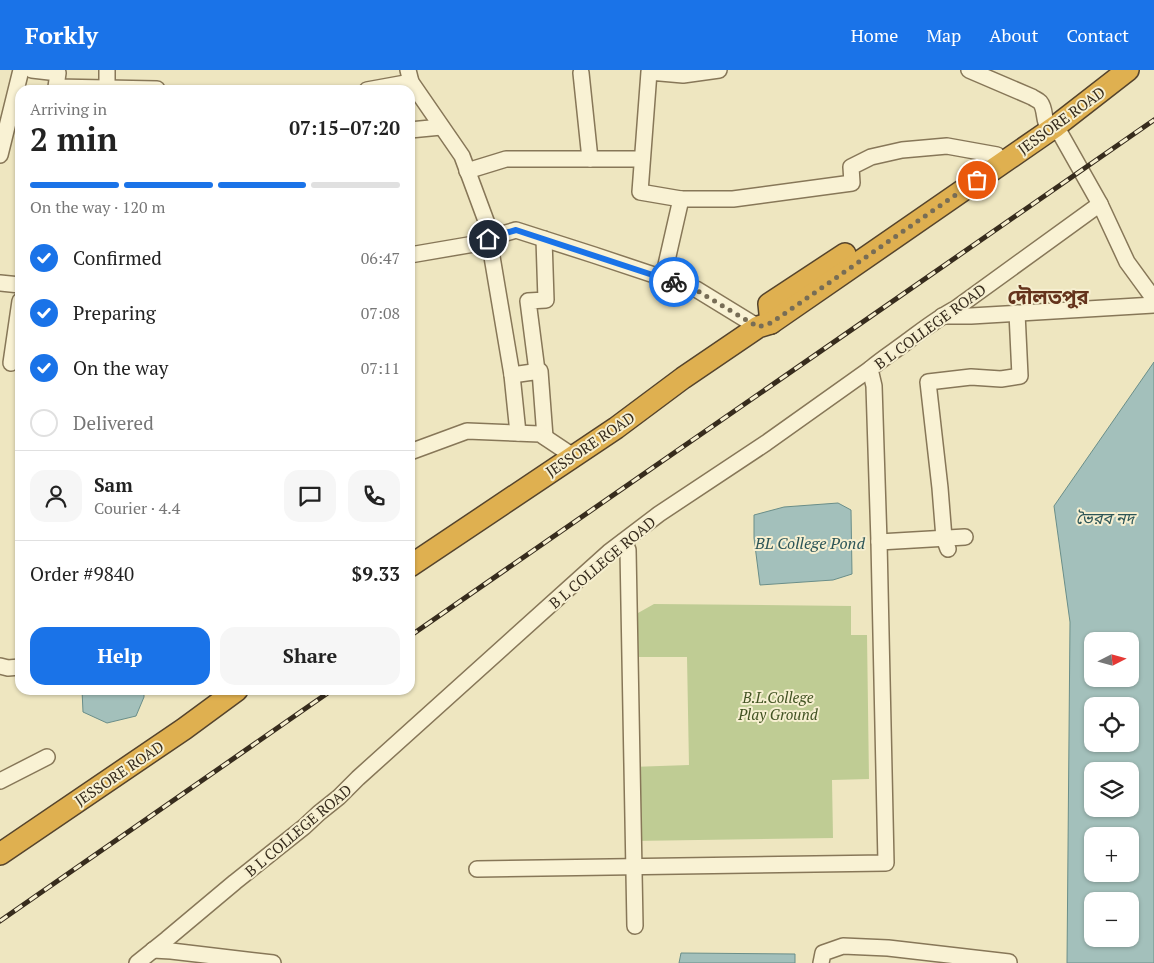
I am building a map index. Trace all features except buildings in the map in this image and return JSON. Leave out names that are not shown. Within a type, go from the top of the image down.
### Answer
[{"type":"highway","name":"JESSORE ROAD","points":[[765,325],[769,304],[997,155],[1051,125],[1113,70]]},
{"type":"highway","name":"JESSORE ROAD","points":[[415,563],[616,428],[683,378],[765,325],[1128,70]]},
{"type":"highway","name":"JESSORE ROAD","points":[[0,854],[184,729],[230,695]]},
{"type":"street","points":[[17,85],[21,70]]},
{"type":"street","points":[[32,70],[58,73],[56,85]]},
{"type":"street","points":[[107,70],[107,85]]},
{"type":"street","points":[[719,70],[683,74],[649,72],[640,192],[681,199],[733,199],[852,183],[851,167],[871,157],[902,150],[947,146],[997,155]]},
{"type":"street","points":[[971,70],[1032,97],[1041,103],[1051,125],[1100,204],[1127,262],[1154,299]]},
{"type":"street","points":[[581,73],[590,159]]},
{"type":"street","points":[[382,85],[410,76],[462,156],[490,238],[512,375],[518,433]]},
{"type":"street","points":[[0,154],[15,94]]},
{"type":"street","points":[[415,129],[442,126]]},
{"type":"street","points":[[467,171],[506,159],[642,159]]},
{"type":"street","points":[[663,278],[681,199]]},
{"type":"street","name":"B L COLLEGE ROAD","points":[[137,963],[340,797],[365,772],[609,552],[659,514],[766,443],[870,369],[940,316],[955,309],[1100,204]]},
{"type":"street","points":[[415,254],[480,244],[490,238],[516,230],[696,290],[765,325]]},
{"type":"street","points":[[544,239],[546,300],[528,302],[537,371],[540,371],[545,437]]},
{"type":"street","points":[[0,283],[15,284]]},
{"type":"street","points":[[940,316],[971,316],[1154,305]]},
{"type":"street","points":[[946,544],[928,382],[971,377],[1001,379],[1020,376],[1017,313]]},
{"type":"street","points":[[10,362],[15,332]]},
{"type":"street","points":[[477,869],[886,863],[874,386],[870,369]]},
{"type":"street","points":[[512,375],[537,371]]},
{"type":"street","points":[[415,450],[467,430],[540,434],[573,456]]},
{"type":"street","points":[[879,542],[946,544],[965,537]]},
{"type":"street","points":[[624,541],[628,550],[635,926]]},
{"type":"street","points":[[0,666],[15,667]]},
{"type":"street","points":[[0,781],[47,757]]},
{"type":"street","points":[[821,963],[824,952],[843,946],[888,948],[1009,962]]},
{"type":"street","points":[[152,950],[172,957],[273,963]]},
{"type":"green space","name":"B.L.College Play Ground","points":[[654,604],[851,606],[851,635],[867,635],[869,779],[832,780],[833,838],[632,841],[631,767],[689,765],[687,657],[638,657],[638,613]]},
{"type":"water","name":"ভৈরব নদ","points":[[1154,362],[1154,963],[1067,963],[1070,622],[1054,506]]},
{"type":"water","name":"BL College Pond","points":[[838,503],[851,510],[852,574],[833,580],[760,585],[754,538],[754,515],[784,507]]},
{"type":"water","points":[[82,695],[144,695],[136,716],[107,723],[83,712]]},
{"type":"water","points":[[681,953],[795,954],[795,963],[679,963]]},
{"type":"railway","points":[[415,633],[1154,120]]},
{"type":"railway","points":[[0,921],[325,695]]},
{"type":"way so far","points":[[674,282],[696,290],[758,327],[771,323],[977,180]]},
{"type":"district","name":"দৌলতপুর","points":[[1048,296]]},
{"type":"route","points":[[488,239],[516,230],[674,282]]}]
